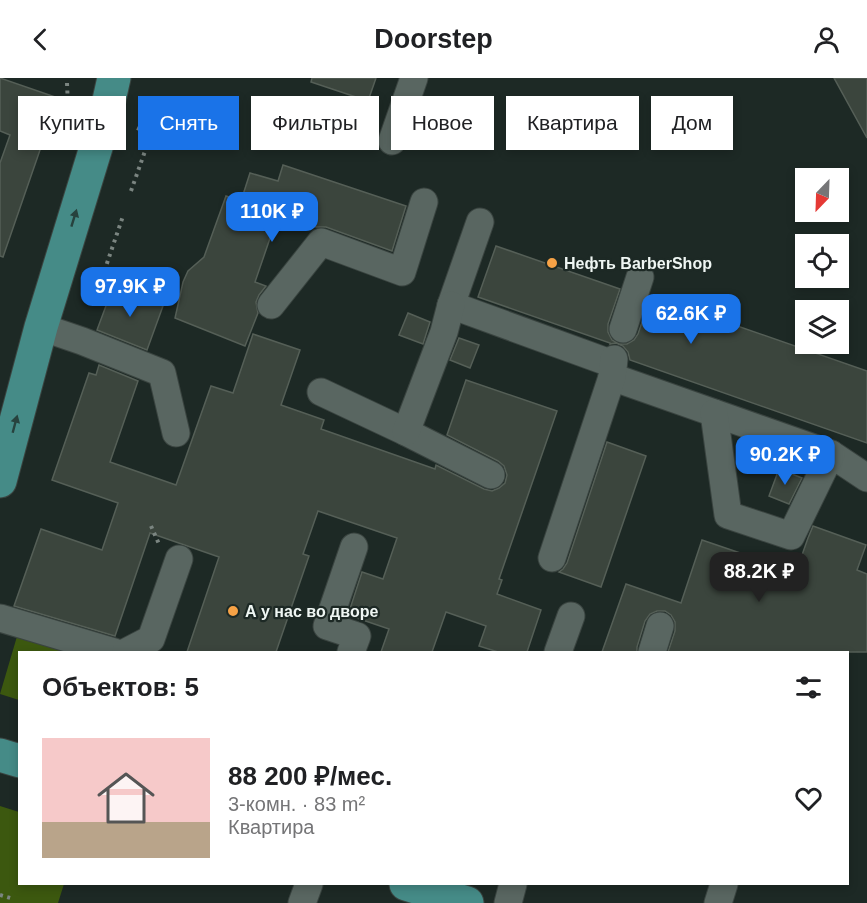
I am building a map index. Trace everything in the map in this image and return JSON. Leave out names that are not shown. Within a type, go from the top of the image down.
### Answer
[{"type":"main road","points":[[0,481],[41,327],[105,118],[114,78]]},
{"type":"main road","points":[[0,755],[18,760]]},
{"type":"main road","points":[[409,885],[467,903]]},
{"type":"lane","points":[[408,96],[414,78]]},
{"type":"lane","points":[[271,305],[321,242],[402,272],[424,202]]},
{"type":"lane","points":[[406,432],[444,332],[480,222]]},
{"type":"lane","points":[[623,329],[640,277]]},
{"type":"lane","points":[[451,305],[613,365],[714,413],[831,454],[867,478]]},
{"type":"lane","points":[[41,327],[162,374],[176,433]]},
{"type":"lane","points":[[552,558],[613,365]]},
{"type":"lane","points":[[321,392],[491,475]]},
{"type":"lane","points":[[714,413],[728,515],[791,536],[831,454]]},
{"type":"lane","points":[[351,651],[357,636],[327,627],[354,547]]},
{"type":"lane","points":[[128,651],[152,639],[179,559]]},
{"type":"lane","points":[[558,651],[571,616]]},
{"type":"lane","points":[[0,618],[111,651]]},
{"type":"lane","points":[[652,651],[660,626]]},
{"type":"lane","points":[[302,903],[309,885]]},
{"type":"lane","points":[[508,903],[513,885]]},
{"type":"lane","points":[[718,903],[724,885]]},
{"type":"path","points":[[67,84],[68,96]]},
{"type":"path","points":[[130,191],[145,150]]},
{"type":"path","points":[[102,278],[123,216]]},
{"type":"path","points":[[0,895],[14,899]]},
{"type":"green space","points":[[18,633],[75,651],[18,651],[18,700],[0,694]]},
{"type":"green space","points":[[0,806],[18,812],[18,885],[64,885],[58,903],[0,903]]},
{"type":"building","points":[[0,78],[52,96],[18,96],[18,150],[40,150],[3,257],[0,256],[0,163],[10,135],[0,131]]},
{"type":"building","points":[[312,78],[376,78],[370,96],[353,96],[311,82]]},
{"type":"building","points":[[834,78],[867,78],[867,138]]},
{"type":"building","points":[[283,165],[406,206],[392,251],[326,227],[316,227],[278,215],[255,282],[266,286],[256,302],[258,313],[245,346],[175,318],[183,282],[188,271],[204,257],[226,196],[241,201],[250,173],[278,181]]},
{"type":"building","points":[[496,246],[620,289],[608,324],[608,332],[612,340],[619,344],[627,344],[638,334],[651,296],[795,346],[795,354],[818,354],[867,371],[867,443],[630,360],[628,352],[616,343],[610,344],[478,297]]},
{"type":"building","points":[[113,287],[163,306],[147,350],[97,330]]},
{"type":"building","points":[[408,313],[430,322],[423,344],[399,335]]},
{"type":"building","points":[[253,334],[300,350],[281,405],[324,420],[321,429],[435,469],[436,465],[492,491],[505,483],[507,475],[504,466],[447,435],[466,380],[557,411],[499,579],[502,580],[497,594],[541,610],[527,651],[495,651],[479,646],[486,626],[446,612],[432,651],[381,651],[389,629],[348,615],[362,572],[383,579],[397,538],[318,511],[303,554],[309,556],[276,651],[187,651],[219,557],[150,533],[115,636],[14,606],[41,529],[102,550],[118,503],[52,480],[89,373],[96,375],[99,365],[138,381],[110,462],[176,485],[211,386],[233,393]]},
{"type":"building","points":[[459,338],[479,345],[470,368],[450,360]]},
{"type":"building","points":[[607,442],[646,456],[601,587],[559,572],[567,563]]},
{"type":"building","points":[[779,469],[802,478],[789,504],[769,496]]},
{"type":"building","points":[[813,526],[866,545],[857,570],[867,574],[867,652],[668,651],[675,631],[675,622],[665,611],[650,614],[645,621],[637,651],[602,651],[626,584],[681,603],[702,540],[796,572]]},
{"type":"place","name":"Нефть BarberShop","points":[[552,263]]},
{"type":"place","name":"А у нас во дворе","points":[[233,611]]}]
